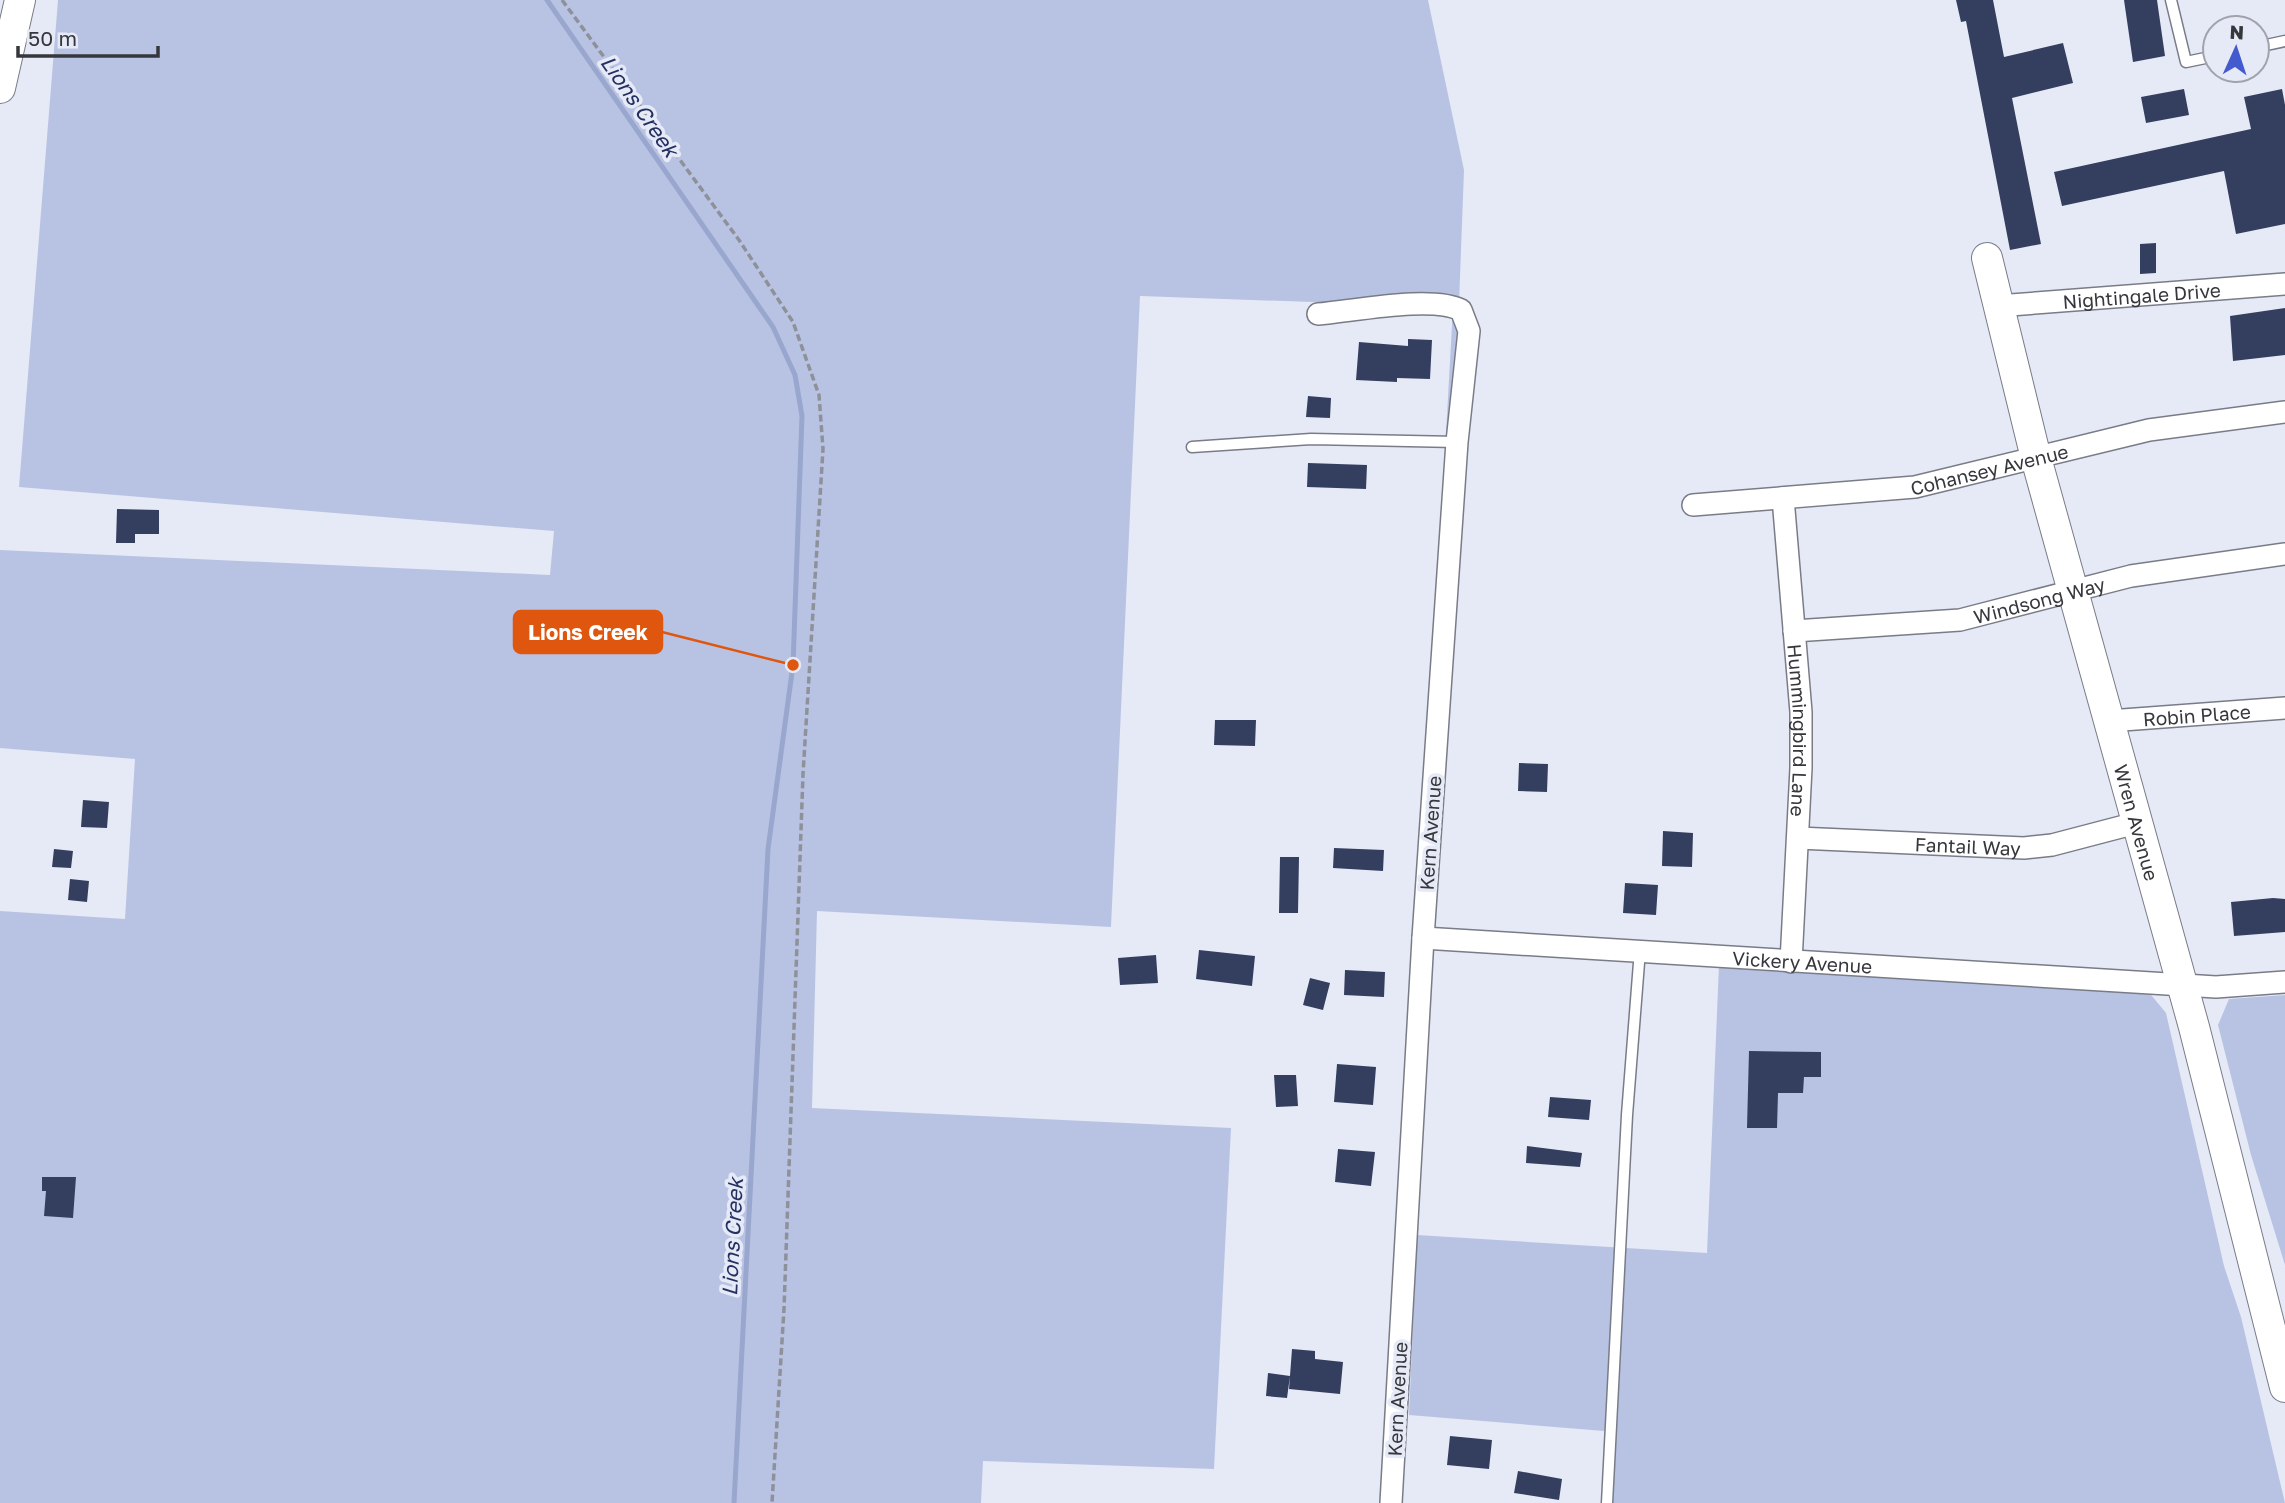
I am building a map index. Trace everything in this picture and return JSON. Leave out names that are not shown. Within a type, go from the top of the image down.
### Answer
[{"type":"street","points":[[1,80],[20,0]]},
{"type":"street","points":[[0,25],[1,80]]},
{"type":"street","name":"Wren Avenue","points":[[1987,258],[2036,458],[2181,985],[2285,1387]]},
{"type":"street","name":"Nightingale Drive","points":[[1997,306],[2285,284]]},
{"type":"street","name":"Kern Avenue","points":[[1318,314],[1422,303],[1449,304],[1461,310],[1469,331],[1457,442],[1423,938],[1391,1503]]},
{"type":"street","name":"Cohansey Avenue","points":[[1692,505],[1915,488],[2149,430],[2285,412]]},
{"type":"street","name":"Hummingbird Lane","points":[[1783,498],[1801,712],[1791,962]]},
{"type":"street","name":"Windsong Way","points":[[1794,631],[1959,620],[2169,568],[2285,554]]},
{"type":"street","name":"Robin Place","points":[[2109,721],[2285,708]]},
{"type":"street","name":"Fantail Way","points":[[1798,838],[2024,848],[2052,845],[2136,823]]},
{"type":"street","name":"Vickery Avenue","points":[[1423,938],[2216,987],[2285,982]]},
{"type":"lane","points":[[2171,0],[2186,62],[2201,59]]},
{"type":"lane","points":[[1192,446],[1311,439],[1457,442]]},
{"type":"lane","points":[[1607,1503],[1627,1115],[1640,950]]},
{"type":"path","points":[[562,0],[739,240],[793,322],[818,395],[823,449],[803,788],[784,1309],[772,1503]]},
{"type":"shaded area","points":[[58,0],[1428,0],[1464,170],[1455,411],[1418,939],[1453,307],[1140,296],[1111,927],[817,911],[812,1108],[1231,1128],[1214,1469],[983,1461],[981,1503],[0,1503],[0,911],[125,919],[135,759],[0,748],[0,550],[550,575],[554,531],[19,487]]},
{"type":"shaded area","points":[[1719,965],[2133,973],[2166,1013],[2224,1266],[2241,1317],[2285,1503],[1603,1503],[1604,1431],[1409,1415],[1417,1235],[1707,1253]]},
{"type":"shaded area","points":[[2285,995],[2285,1265],[2251,1155],[2218,1025],[2229,999]]},
{"type":"building","points":[[1956,0],[1993,0],[2004,57],[2063,43],[2073,83],[2012,98],[2041,244],[2010,250],[1966,21],[1961,22]]},
{"type":"building","points":[[2124,0],[2157,0],[2165,56],[2133,62]]},
{"type":"building","points":[[2184,89],[2189,115],[2146,123],[2141,97]]},
{"type":"building","points":[[2282,89],[2285,105],[2285,224],[2236,234],[2224,171],[2062,206],[2054,172],[2251,129],[2244,97]]},
{"type":"building","points":[[2156,243],[2156,273],[2140,274],[2140,244]]},
{"type":"building","points":[[2285,308],[2285,355],[2233,361],[2230,316]]},
{"type":"building","points":[[1408,339],[1432,340],[1430,379],[1397,378],[1397,382],[1356,380],[1359,342],[1408,346]]},
{"type":"building","points":[[1308,396],[1331,398],[1330,418],[1306,417]]},
{"type":"building","points":[[1308,463],[1367,465],[1366,489],[1307,487]]},
{"type":"building","points":[[117,509],[159,510],[159,534],[135,534],[135,543],[116,543]]},
{"type":"building","points":[[1215,720],[1256,720],[1255,746],[1214,745]]},
{"type":"building","points":[[1519,763],[1548,764],[1547,792],[1518,791]]},
{"type":"building","points":[[83,800],[109,802],[107,828],[81,827]]},
{"type":"building","points":[[1663,831],[1693,833],[1692,867],[1662,866]]},
{"type":"building","points":[[1334,848],[1384,850],[1383,871],[1333,868]]},
{"type":"building","points":[[54,849],[73,851],[71,868],[52,867]]},
{"type":"building","points":[[1280,857],[1299,857],[1298,913],[1279,913]]},
{"type":"building","points":[[70,879],[89,881],[87,902],[68,900]]},
{"type":"building","points":[[1625,883],[1658,885],[1656,915],[1623,913]]},
{"type":"building","points":[[2285,899],[2285,932],[2234,936],[2231,902]]},
{"type":"building","points":[[1199,950],[1255,956],[1252,986],[1196,979]]},
{"type":"building","points":[[1156,955],[1158,983],[1120,985],[1118,958]]},
{"type":"building","points":[[1345,970],[1385,972],[1384,997],[1344,995]]},
{"type":"building","points":[[1310,978],[1330,983],[1323,1010],[1303,1005]]},
{"type":"building","points":[[1749,1051],[1821,1052],[1821,1077],[1804,1077],[1803,1093],[1778,1093],[1777,1128],[1747,1128]]},
{"type":"building","points":[[1337,1064],[1376,1067],[1373,1105],[1334,1102]]},
{"type":"building","points":[[1274,1075],[1296,1075],[1298,1106],[1276,1107]]},
{"type":"building","points":[[1550,1097],[1591,1100],[1589,1120],[1548,1117]]},
{"type":"building","points":[[1527,1146],[1582,1153],[1580,1167],[1526,1163]]},
{"type":"building","points":[[1338,1149],[1375,1152],[1371,1186],[1335,1182]]},
{"type":"building","points":[[42,1177],[76,1177],[73,1218],[44,1216],[46,1191],[42,1191]]},
{"type":"building","points":[[1292,1349],[1315,1351],[1315,1359],[1343,1362],[1340,1394],[1289,1389]]},
{"type":"building","points":[[1268,1373],[1290,1376],[1287,1398],[1266,1396]]},
{"type":"building","points":[[1450,1436],[1492,1440],[1489,1469],[1447,1465]]},
{"type":"building","points":[[1518,1471],[1562,1479],[1559,1500],[1514,1493]]},
{"type":"waterway","name":"Lions Creek","points":[[547,0],[773,327],[795,375],[802,416],[793,665],[768,849],[734,1503]]},
{"type":"place","name":"Lions Creek","points":[[793,665]]}]
